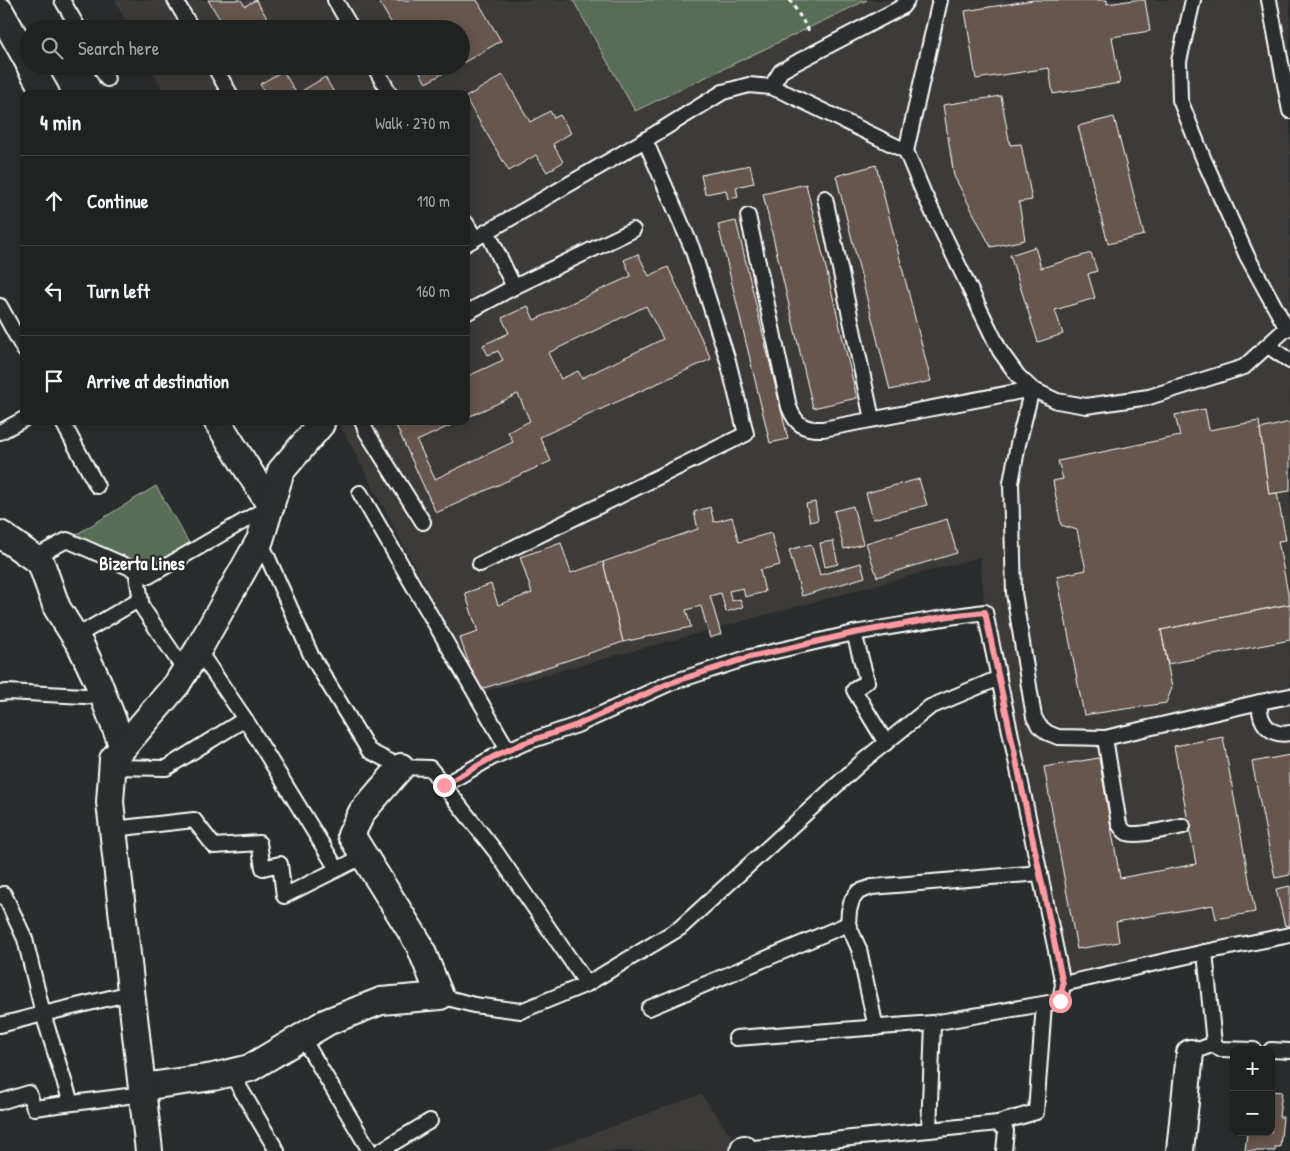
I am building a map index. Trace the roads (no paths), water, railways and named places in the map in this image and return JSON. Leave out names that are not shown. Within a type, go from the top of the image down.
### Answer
[{"type":"street","points":[[0,11],[20,47]]},
{"type":"street","points":[[36,75],[44,90]]},
{"type":"street","points":[[220,425],[271,506]]},
{"type":"street","points":[[118,757],[177,684],[260,540],[281,471],[320,425]]},
{"type":"street","points":[[0,534],[41,564],[57,608],[81,646],[104,697],[118,757],[110,802],[149,1151]]},
{"type":"street","points":[[142,1090],[250,1068],[328,1022],[381,1001],[440,996],[419,944],[351,835],[362,812],[401,767]]},
{"type":"street","points":[[1180,1151],[1190,1053]]},
{"type":"lane","points":[[62,0],[74,20]]},
{"type":"lane","points":[[175,0],[187,20]]},
{"type":"lane","points":[[336,0],[347,20]]},
{"type":"lane","points":[[771,88],[781,71],[902,6],[907,0]]},
{"type":"lane","points":[[940,0],[906,151],[924,194],[1000,351],[1018,376],[1032,389],[1057,401],[1086,406],[1148,398],[1244,367],[1288,327],[1247,256],[1204,160],[1180,100],[1179,61],[1193,0]]},
{"type":"lane","points":[[1269,0],[1290,111]]},
{"type":"lane","points":[[105,75],[107,79]]},
{"type":"lane","points":[[219,75],[228,90]]},
{"type":"lane","points":[[379,75],[388,90]]},
{"type":"lane","points":[[514,287],[476,238],[723,92],[749,85],[771,88],[788,94],[906,151]]},
{"type":"lane","points":[[480,564],[746,434],[728,361],[692,248],[644,140]]},
{"type":"lane","points":[[825,198],[872,419]]},
{"type":"lane","points":[[748,216],[789,407],[794,418],[801,425],[812,430],[1032,389]]},
{"type":"lane","points":[[470,311],[514,287],[634,230]]},
{"type":"lane","points":[[0,306],[20,343]]},
{"type":"lane","points":[[1268,346],[1290,361]]},
{"type":"lane","points":[[1032,389],[1018,444],[1011,483],[1014,594],[1034,717],[1039,726],[1048,733],[1058,737],[1105,738],[1290,696]]},
{"type":"lane","points":[[0,432],[20,421]]},
{"type":"lane","points":[[64,425],[97,486]]},
{"type":"lane","points":[[363,425],[423,522]]},
{"type":"lane","points":[[360,493],[508,750]]},
{"type":"lane","points":[[33,558],[66,540],[149,576],[271,506]]},
{"type":"lane","points":[[260,540],[312,655],[369,751],[401,767],[430,768],[496,852],[587,984]]},
{"type":"lane","points":[[136,570],[142,607],[245,719],[337,869]]},
{"type":"lane","points":[[75,637],[140,599]]},
{"type":"lane","points":[[444,785],[508,750],[577,725],[670,683],[750,657],[854,633],[949,616],[985,612],[1063,984],[1060,1001],[933,1023],[736,1038]]},
{"type":"lane","points":[[854,633],[868,681],[854,690],[886,743]]},
{"type":"lane","points":[[440,996],[474,1005],[521,1011],[587,984],[680,928],[863,761],[930,708],[999,678]]},
{"type":"lane","points":[[0,693],[104,697]]},
{"type":"lane","points":[[1260,702],[1259,712],[1262,721],[1269,729],[1278,733],[1290,732]]},
{"type":"lane","points":[[118,757],[166,768],[245,719]]},
{"type":"lane","points":[[1105,738],[1119,824],[1123,830],[1127,833],[1140,834],[1182,826]]},
{"type":"lane","points":[[113,829],[194,820],[214,846],[259,843],[263,868],[280,864],[284,896],[364,856]]},
{"type":"lane","points":[[876,1028],[859,949],[848,924],[852,900],[858,892],[872,887],[1040,873]]},
{"type":"lane","points":[[0,896],[4,894],[25,939],[43,1014],[71,1103]]},
{"type":"lane","points":[[648,1008],[848,924]]},
{"type":"lane","points":[[1063,984],[1290,935]]},
{"type":"lane","points":[[1205,952],[1214,1044]]},
{"type":"lane","points":[[0,1025],[131,993]]},
{"type":"lane","points":[[745,1150],[998,1123],[1036,1112],[1044,1004]]},
{"type":"lane","points":[[929,1130],[933,1023]]},
{"type":"lane","points":[[302,1037],[370,1151]]},
{"type":"lane","points":[[1214,1044],[1220,1048],[1230,1049]]},
{"type":"lane","points":[[1190,1053],[1214,1044]]},
{"type":"lane","points":[[1275,1050],[1290,1051]]},
{"type":"lane","points":[[231,1073],[277,1151]]},
{"type":"lane","points":[[0,1102],[29,1093],[34,1108],[142,1090]]},
{"type":"lane","points":[[380,1151],[430,1121]]},
{"type":"lane","points":[[998,1123],[1006,1131],[1004,1151]]},
{"type":"district","name":"Bizerta Lines","points":[[142,564]]}]
